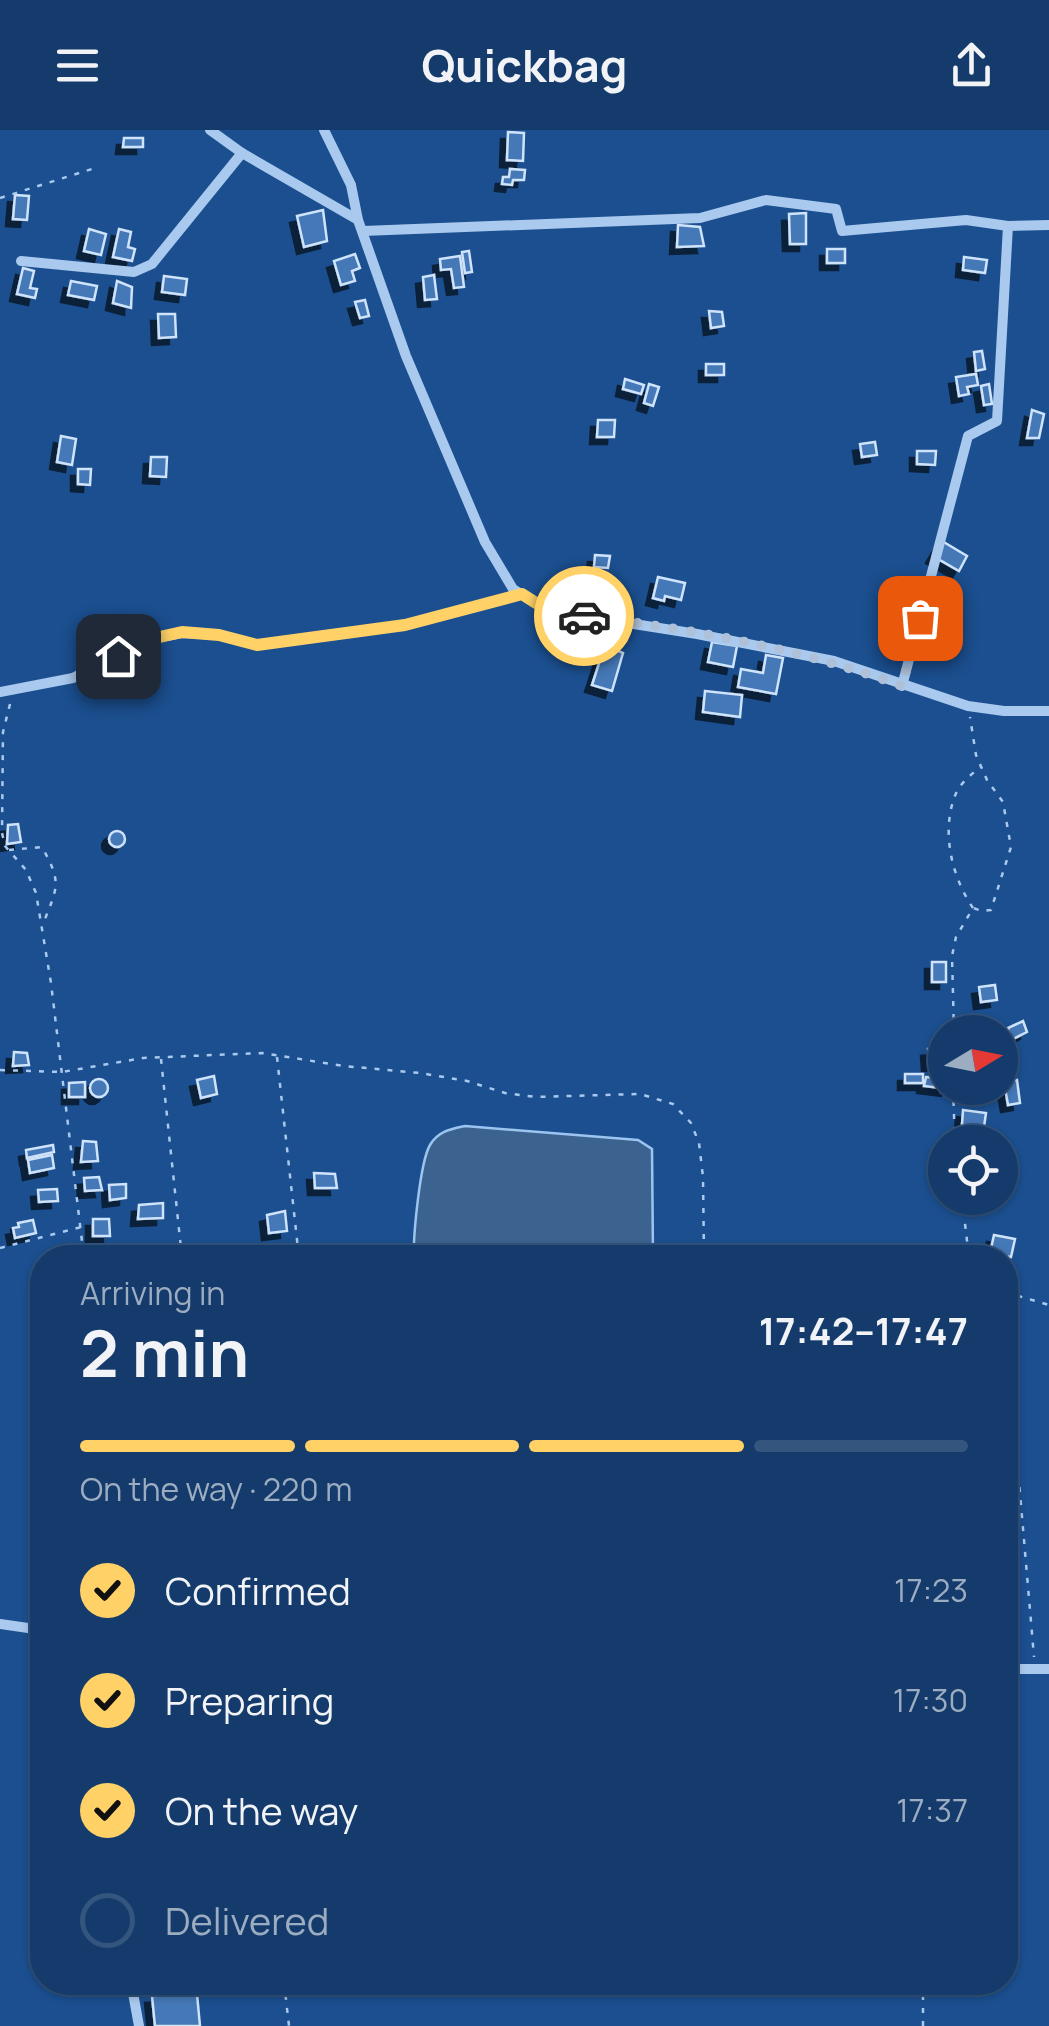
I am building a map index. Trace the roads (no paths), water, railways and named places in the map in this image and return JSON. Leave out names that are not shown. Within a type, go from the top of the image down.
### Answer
[{"type":"street","points":[[210,130],[360,226],[700,218],[766,200],[836,209],[842,231],[966,220],[1049,226]]},
{"type":"street","points":[[324,130],[351,186],[360,226],[406,356],[474,516],[513,589],[536,603],[571,614],[834,661],[968,706],[1049,711]]},
{"type":"street","points":[[21,261],[134,272],[152,264],[242,154]]},
{"type":"street","points":[[902,686],[968,436],[997,421],[1008,226]]},
{"type":"street","points":[[0,692],[74,678],[146,640],[182,632],[219,635],[257,645],[405,625],[522,594]]},
{"type":"street","points":[[0,1624],[30,1628]]},
{"type":"street","points":[[1018,1669],[1049,1669]]},
{"type":"street","points":[[133,1995],[139,2026]]},
{"type":"water","points":[[465,1126],[638,1140],[652,1149],[653,1245],[414,1245],[426,1154],[433,1140]]}]
